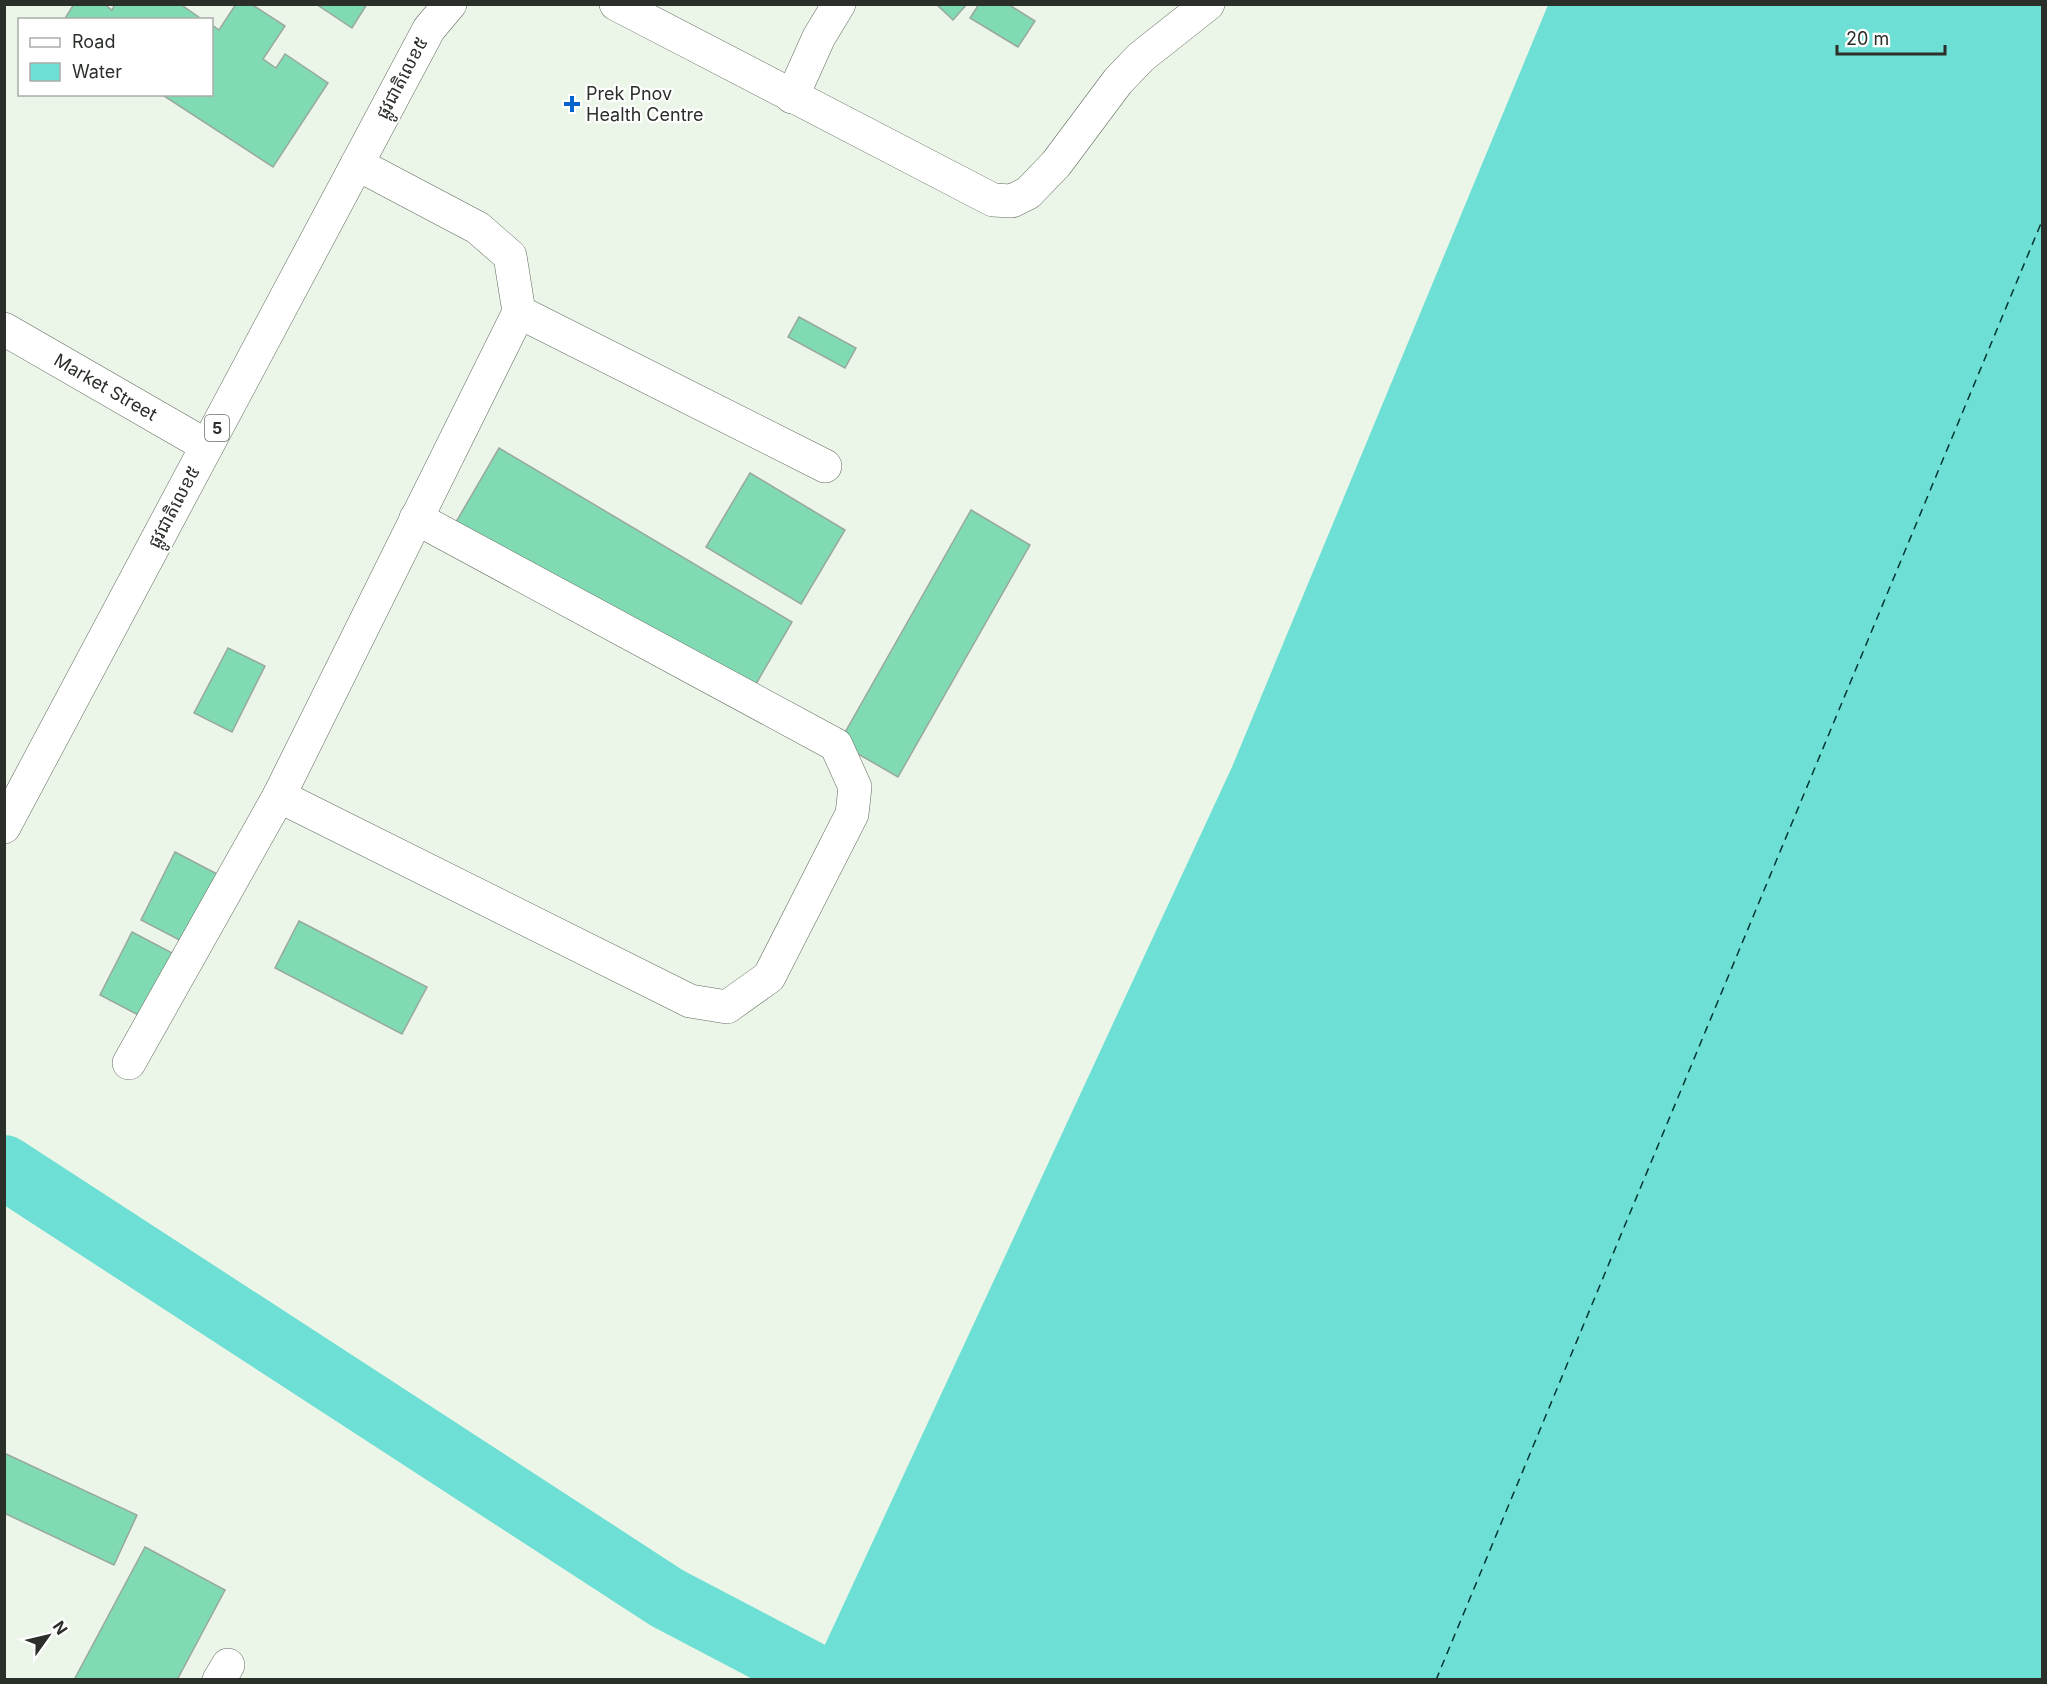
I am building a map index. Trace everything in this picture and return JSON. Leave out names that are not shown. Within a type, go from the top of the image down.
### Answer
[{"type":"main road","name":"ផ្លូវជាតិលេខ៥","points":[[4,827],[357,164],[431,17],[450,4]]},
{"type":"main road","points":[[616,4],[792,98],[993,200],[1012,201],[1028,193],[1056,164],[1118,81],[1141,57],[1208,4]]},
{"type":"main road","points":[[792,98],[819,37],[839,4]]},
{"type":"main road","points":[[129,1063],[279,796],[519,312],[510,256],[478,228],[357,164]]},
{"type":"main road","points":[[519,312],[825,466]]},
{"type":"main road","name":"Market Street","points":[[4,329],[207,446]]},
{"type":"main road","points":[[279,796],[690,1002],[727,1007],[769,977],[852,814],[855,787],[836,745],[416,518]]},
{"type":"water","points":[[1548,5],[2042,5],[2042,1679],[809,1679],[1232,767]]},
{"type":"building","points":[[74,4],[104,4],[112,10],[115,4],[180,4],[200,18],[65,18]]},
{"type":"building","points":[[236,4],[251,4],[285,26],[263,59],[276,68],[285,54],[328,83],[273,167],[164,96],[213,96],[213,26],[219,30]]},
{"type":"building","points":[[316,4],[367,4],[352,28]]},
{"type":"building","points":[[936,4],[967,4],[953,20]]},
{"type":"building","points":[[979,4],[1008,4],[1035,21],[1018,47],[970,18]]},
{"type":"building","points":[[799,317],[856,348],[845,368],[788,337]]},
{"type":"building","points":[[499,448],[792,622],[749,696],[456,522]]},
{"type":"building","points":[[750,473],[845,530],[801,604],[706,547]]},
{"type":"building","points":[[971,510],[1030,545],[898,777],[839,743]]},
{"type":"building","points":[[228,648],[265,666],[232,732],[194,713]]},
{"type":"building","points":[[175,852],[223,877],[189,945],[141,920]]},
{"type":"building","points":[[299,921],[427,987],[402,1034],[275,968]]},
{"type":"building","points":[[132,932],[176,955],[144,1018],[100,995]]},
{"type":"building","points":[[4,1453],[137,1515],[114,1565],[4,1513]]},
{"type":"building","points":[[145,1547],[225,1590],[177,1680],[74,1680]]},
{"type":"waterway","points":[[4,1167],[667,1598],[812,1674]]},
{"type":"ferry route","points":[[1436,1680],[2042,221]]},
{"type":"place","name":"Prek Pnov Health Centre","points":[[572,104]]}]
